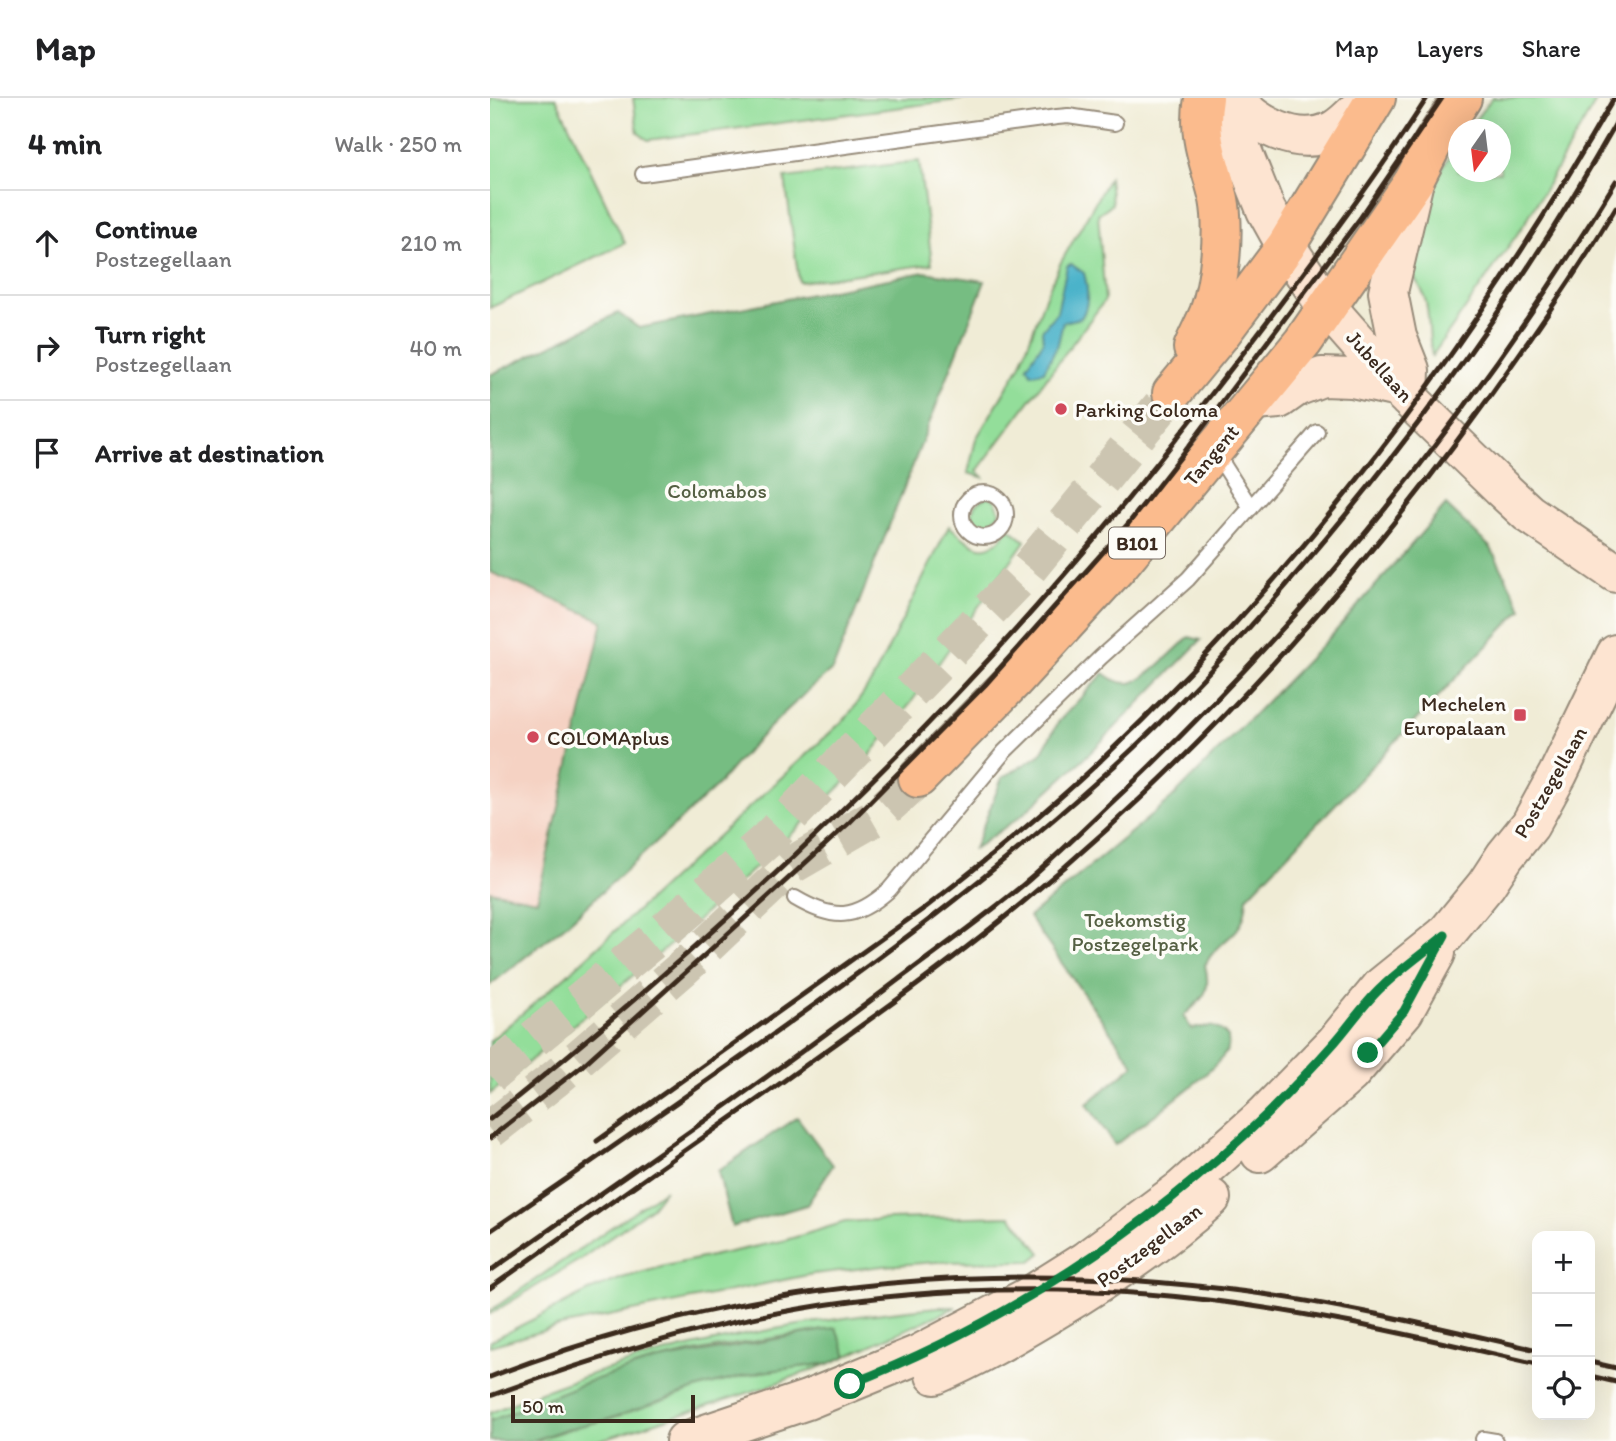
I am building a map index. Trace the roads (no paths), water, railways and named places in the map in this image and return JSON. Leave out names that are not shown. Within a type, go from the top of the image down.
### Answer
[{"type":"highway","points":[[1204,98],[1201,134],[1217,192],[1221,222],[1218,269],[1209,311],[1174,391],[1286,246],[1376,98]]},
{"type":"highway","name":"Tangent","points":[[918,778],[1013,681],[1119,565],[1256,401],[1303,342],[1414,181],[1461,98]]},
{"type":"main road","name":"Jubellaan","points":[[1221,98],[1266,210],[1286,246],[1326,306],[1404,394],[1528,513],[1616,573]]},
{"type":"main road","points":[[1233,98],[1245,113],[1271,128],[1290,135],[1308,136],[1324,135],[1334,130],[1369,98]]},
{"type":"main road","points":[[1256,401],[1279,399],[1296,387],[1322,377],[1352,378],[1404,394],[1410,370],[1396,337],[1388,292],[1414,181]]},
{"type":"main road","name":"Postzegellaan","points":[[765,1441],[938,1374],[995,1346],[1101,1283],[1200,1208],[1350,1074],[1404,1011],[1445,935],[1530,825],[1582,728],[1616,654]]},
{"type":"main road","name":"Postzegellaan","points":[[685,1441],[807,1400],[917,1355],[1028,1297],[1085,1261],[1182,1189],[1265,1115],[1335,1043],[1382,986],[1445,935]]},
{"type":"lane","points":[[643,174],[1056,117],[1068,116],[1115,123]]},
{"type":"lane","points":[[795,898],[816,909],[837,915],[860,911],[876,901],[905,872],[1004,752],[1101,657],[1188,579],[1317,432]]},
{"type":"lane","points":[[1214,451],[1251,508]]},
{"type":"water","points":[[1071,264],[1084,273],[1086,308],[1081,318],[1063,322],[1058,344],[1044,371],[1032,374],[1027,366],[1043,342],[1042,330],[1057,312],[1067,266]]},
{"type":"tunnel","points":[[490,1075],[663,932],[768,839],[1024,574],[1172,393]]},
{"type":"tunnel","points":[[490,1130],[556,1078],[683,968],[792,865],[875,817],[918,778]]},
{"type":"railway","points":[[490,1119],[641,994],[789,861],[861,792],[998,649],[1157,464],[1340,225],[1427,98]]},
{"type":"railway","points":[[490,1138],[582,1066],[849,823],[985,685],[1128,524],[1189,446],[1361,217],[1442,98]]},
{"type":"railway","points":[[597,1141],[948,890],[1075,785],[1171,692],[1313,534],[1443,366],[1560,189],[1614,98]]},
{"type":"railway","points":[[490,1231],[888,951],[1060,814],[1153,729],[1226,653],[1296,574],[1384,468],[1506,300],[1616,123]]},
{"type":"railway","points":[[490,1271],[747,1091],[981,918],[1042,868],[1123,792],[1261,652],[1390,503],[1508,346],[1616,181]]},
{"type":"railway","points":[[490,1288],[929,976],[1022,903],[1159,781],[1287,648],[1407,506],[1516,359],[1616,207]]},
{"type":"railway","points":[[490,1377],[582,1345],[675,1319],[769,1299],[864,1286],[959,1278],[1055,1277],[1151,1282],[1248,1292],[1357,1310],[1532,1349]]},
{"type":"railway","points":[[490,1396],[643,1345],[760,1316],[842,1302],[973,1291],[1060,1290],[1147,1294],[1245,1305],[1392,1331],[1532,1363]]},
{"type":"railway","points":[[1595,1363],[1616,1368]]},
{"type":"railway","points":[[1595,1377],[1616,1382]]},
{"type":"place","name":"Parking Coloma","points":[[1061,409]]},
{"type":"place","name":"Mechelen Europalaan","points":[[1520,715]]},
{"type":"place","name":"COLOMAplus","points":[[533,737]]},
{"type":"park label","name":"Colomabos","points":[[717,490]]},
{"type":"park label","name":"Toekomstig Postzegelpark","points":[[1135,931]]}]
